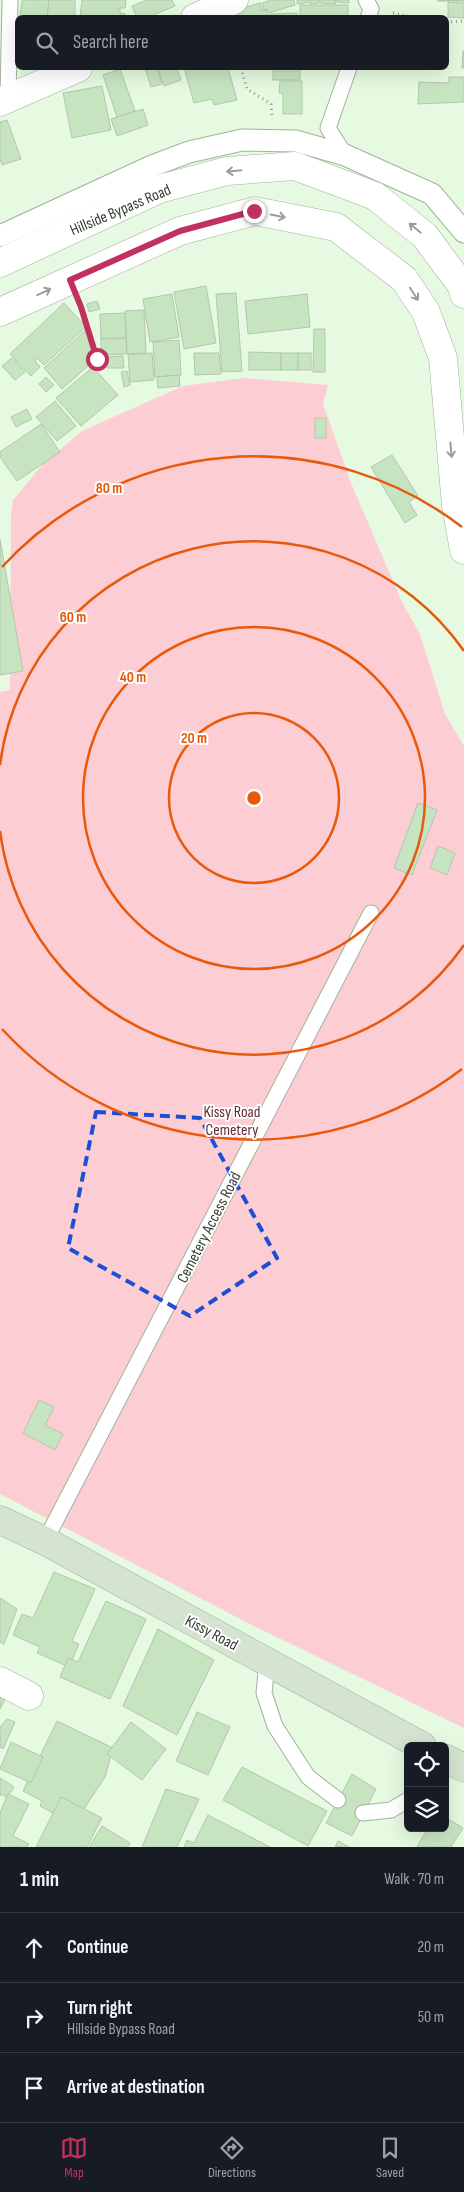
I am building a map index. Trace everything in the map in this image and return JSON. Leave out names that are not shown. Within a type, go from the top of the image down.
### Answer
[{"type":"main road","name":"Kissy Road","points":[[0,1520],[45,1541],[415,1742]]},
{"type":"street","points":[[202,15],[234,0]]},
{"type":"street","points":[[4,100],[73,70]]},
{"type":"street","points":[[0,236],[123,179],[189,152],[242,140],[296,141],[345,155],[432,194],[464,232]]},
{"type":"street","name":"Hillside Bypass Road","points":[[0,263],[159,189],[227,171],[295,166],[375,196],[425,236],[462,286],[464,294]]},
{"type":"street","points":[[0,312],[180,231],[254,211],[336,228],[404,279],[426,312],[443,358],[456,506],[464,550]]},
{"type":"street","points":[[0,1681],[29,1696]]},
{"type":"lane","points":[[4,100],[10,0]]},
{"type":"lane","points":[[366,0],[371,9],[369,15]]},
{"type":"lane","points":[[345,155],[328,128],[348,70]]},
{"type":"lane","name":"Cemetery Access Road","points":[[45,1541],[371,913]]},
{"type":"lane","points":[[267,1662],[264,1693],[275,1726],[308,1777],[338,1800]]},
{"type":"lane","points":[[363,1813],[392,1810],[404,1802]]},
{"type":"path","points":[[449,22],[464,21]]},
{"type":"path","points":[[70,280],[81,307],[99,367]]},
{"type":"highlighted area","points":[[96,1112],[200,1118],[277,1258],[190,1316],[68,1248]]},
{"type":"green space","name":"Kissy Road Cemetery","points":[[244,378],[328,385],[323,404],[351,483],[402,602],[420,634],[445,714],[464,746],[464,1728],[248,1623],[0,1494],[0,692],[10,690],[11,516],[13,500],[43,464],[82,431],[183,386]]},
{"type":"building","points":[[22,0],[49,0],[47,15],[20,15]]},
{"type":"building","points":[[49,0],[75,0],[75,15],[47,15]]},
{"type":"building","points":[[82,0],[126,0],[125,8],[120,8],[120,13],[125,15],[80,15]]},
{"type":"building","points":[[147,0],[172,0],[175,6],[153,15],[136,15],[132,6]]},
{"type":"building","points":[[271,0],[294,0],[295,5],[269,13],[267,9],[264,10],[262,3]]},
{"type":"building","points":[[297,0],[309,0],[310,2],[297,4]]},
{"type":"building","points":[[310,0],[319,0],[319,3],[310,4]]},
{"type":"building","points":[[320,0],[336,0],[335,4],[320,3]]},
{"type":"building","points":[[336,0],[349,0],[349,3],[336,2]]},
{"type":"building","points":[[464,0],[464,1],[438,1]]},
{"type":"building","points":[[448,2],[464,3],[464,18],[449,17]]},
{"type":"building","points":[[260,3],[262,11],[266,10],[268,15],[233,15],[232,11]]},
{"type":"building","points":[[300,5],[348,5],[348,15],[300,15]]},
{"type":"building","points":[[297,13],[297,15],[270,15]]},
{"type":"building","points":[[463,51],[464,68],[462,68]]},
{"type":"building","points":[[120,70],[135,111],[117,117],[103,75]]},
{"type":"building","points":[[146,70],[158,70],[162,84],[151,87]]},
{"type":"building","points":[[159,70],[178,70],[181,80],[164,86]]},
{"type":"building","points":[[185,70],[229,70],[237,100],[214,105],[212,99],[194,103]]},
{"type":"building","points":[[273,71],[300,71],[300,80],[273,80]]},
{"type":"building","points":[[449,77],[464,77],[464,102],[418,104],[419,82],[449,83]]},
{"type":"building","points":[[280,81],[302,81],[302,114],[283,114],[283,93],[279,93]]},
{"type":"building","points":[[102,86],[111,130],[72,138],[63,93]]},
{"type":"building","points":[[143,109],[148,125],[117,136],[111,119]]},
{"type":"building","points":[[7,120],[21,159],[2,165],[0,159],[0,122]]},
{"type":"building","points":[[206,286],[216,343],[184,349],[174,292]]},
{"type":"building","points":[[236,293],[242,371],[222,372],[216,294]]},
{"type":"building","points":[[172,294],[179,337],[150,342],[143,299]]},
{"type":"building","points":[[307,294],[310,327],[248,334],[245,301]]},
{"type":"building","points":[[97,301],[100,309],[89,312],[87,304]]},
{"type":"building","points":[[64,303],[86,327],[44,365],[37,358],[35,361],[40,367],[31,376],[10,354]]},
{"type":"building","points":[[144,310],[146,353],[127,354],[125,311]]},
{"type":"building","points":[[125,313],[126,338],[101,339],[100,314]]},
{"type":"building","points":[[88,328],[96,359],[62,389],[44,368]]},
{"type":"building","points":[[314,329],[325,329],[325,372],[313,372]]},
{"type":"building","points":[[126,338],[127,354],[101,355],[101,339]]},
{"type":"building","points":[[179,340],[181,375],[155,377],[153,342]]},
{"type":"building","points":[[249,352],[281,353],[281,370],[249,370]]},
{"type":"building","points":[[152,353],[154,380],[130,382],[128,355]]},
{"type":"building","points":[[194,353],[219,353],[221,374],[195,375]]},
{"type":"building","points":[[281,353],[298,353],[298,370],[281,370]]},
{"type":"building","points":[[298,353],[311,353],[311,370],[298,370]]},
{"type":"building","points":[[123,356],[124,368],[107,368],[107,357]]},
{"type":"building","points":[[12,358],[25,372],[15,380],[2,366]]},
{"type":"building","points":[[93,367],[118,395],[81,426],[56,398]]},
{"type":"building","points":[[127,371],[130,385],[124,387],[121,372]]},
{"type":"building","points":[[179,375],[180,386],[158,388],[157,377]]},
{"type":"building","points":[[46,377],[54,385],[46,392],[39,384]]},
{"type":"building","points":[[55,401],[76,426],[57,441],[36,417]]},
{"type":"building","points":[[27,409],[32,419],[16,427],[11,417]]},
{"type":"building","points":[[315,418],[326,418],[326,438],[315,438]]},
{"type":"building","points":[[41,424],[60,452],[17,481],[0,457],[0,452]]},
{"type":"building","points":[[392,455],[418,496],[409,502],[417,515],[405,523],[371,467]]},
{"type":"building","points":[[0,539],[23,671],[0,675]]},
{"type":"building","points":[[418,803],[437,810],[412,875],[394,868]]},
{"type":"building","points":[[438,846],[455,853],[447,875],[430,868]]},
{"type":"building","points":[[39,1400],[54,1407],[45,1425],[63,1434],[55,1450],[23,1433]]},
{"type":"building","points":[[54,1572],[95,1589],[72,1641],[79,1644],[69,1667],[37,1653],[40,1647],[13,1635],[22,1614],[33,1618]]},
{"type":"building","points":[[0,1598],[17,1609],[4,1644],[0,1642]]},
{"type":"building","points":[[106,1601],[146,1619],[110,1699],[60,1677],[68,1658],[78,1662]]},
{"type":"building","points":[[158,1629],[214,1660],[177,1735],[123,1706]]},
{"type":"building","points":[[0,1697],[5,1699],[0,1709]]},
{"type":"building","points":[[197,1712],[230,1727],[208,1775],[176,1761]]},
{"type":"building","points":[[7,1719],[15,1722],[3,1749],[0,1747],[0,1727]]},
{"type":"building","points":[[57,1721],[113,1748],[105,1777],[78,1818],[60,1810],[57,1815],[40,1806],[42,1801],[23,1791]]},
{"type":"building","points":[[131,1722],[166,1749],[142,1780],[107,1754]]},
{"type":"building","points":[[11,1742],[43,1757],[31,1783],[0,1769]]},
{"type":"building","points":[[242,1767],[327,1811],[308,1846],[223,1800]]},
{"type":"building","points":[[352,1774],[376,1789],[352,1836],[326,1823]]},
{"type":"building","points":[[0,1778],[14,1787],[7,1798],[1,1794],[0,1796]]},
{"type":"building","points":[[166,1789],[199,1799],[177,1847],[142,1847]]},
{"type":"building","points":[[8,1794],[29,1804],[13,1836],[29,1844],[27,1847],[0,1847],[0,1813]]},
{"type":"building","points":[[61,1797],[102,1818],[87,1847],[36,1847]]},
{"type":"building","points":[[208,1815],[270,1847],[184,1847],[187,1840],[194,1843]]},
{"type":"building","points":[[449,1819],[463,1828],[451,1847],[417,1847],[426,1832],[449,1832]]},
{"type":"building","points":[[102,1826],[130,1843],[128,1847],[89,1847]]},
{"type":"building","points":[[338,1841],[349,1847],[335,1847]]},
{"type":"route","points":[[97,359],[81,307],[70,280],[180,231],[254,211]]}]
